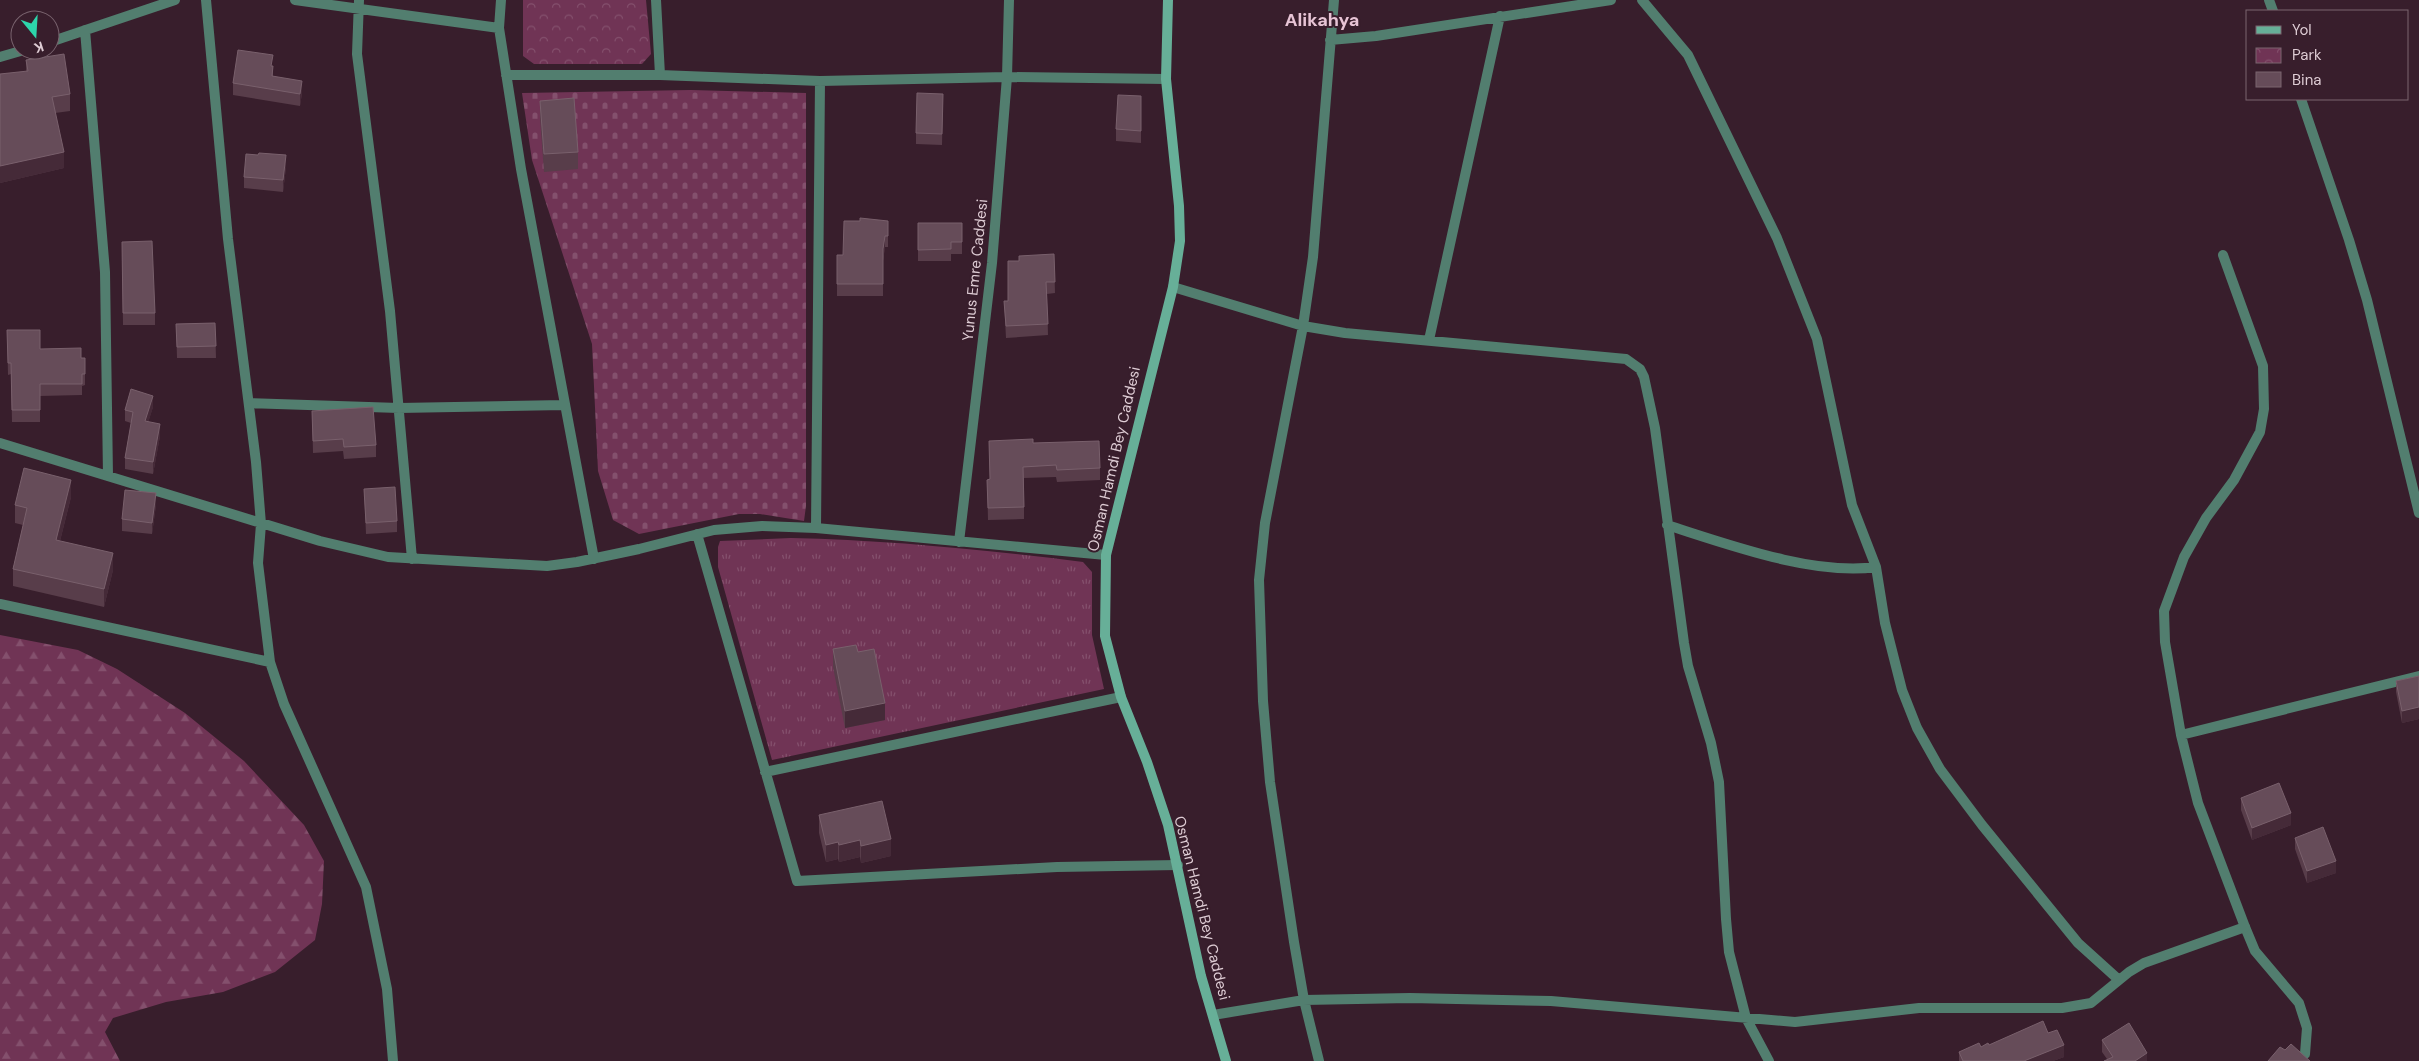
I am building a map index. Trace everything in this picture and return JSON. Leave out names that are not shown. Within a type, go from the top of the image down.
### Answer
[{"type":"street","points":[[60,39],[176,0]]},
{"type":"street","points":[[206,0],[228,240],[249,403],[261,524],[258,563],[270,662],[284,704],[366,887],[388,988],[393,1061]]},
{"type":"street","points":[[295,0],[358,5],[499,28]]},
{"type":"street","points":[[501,0],[499,28],[521,169],[594,559]]},
{"type":"street","points":[[656,0],[660,75]]},
{"type":"street","name":"Yunus Emre Caddesi","points":[[959,542],[992,263],[1007,77],[1009,0]]},
{"type":"street","name":"Osman Hamdi Bey Caddesi","points":[[1168,0],[1166,79],[1180,225],[1173,287],[1106,556],[1105,636],[1121,697],[1168,825],[1200,969],[1226,1061]]},
{"type":"street","points":[[1319,1061],[1304,1000],[1270,782],[1259,622],[1259,580],[1265,523],[1303,326],[1313,257],[1334,0]]},
{"type":"street","points":[[1330,40],[1376,36],[1611,0]]},
{"type":"street","points":[[1642,0],[1688,55],[1777,238],[1817,339],[1852,505],[1876,567],[1885,623],[1902,690],[1917,728],[1940,769],[2078,943],[2119,980]]},
{"type":"street","points":[[358,5],[357,54],[390,312],[412,559]]},
{"type":"street","points":[[1429,340],[1500,16]]},
{"type":"street","points":[[85,30],[105,272],[108,476]]},
{"type":"street","points":[[506,75],[660,75],[820,81],[1007,77],[1166,79]]},
{"type":"street","points":[[816,528],[820,81]]},
{"type":"street","points":[[2301,100],[2349,240],[2367,300],[2419,512]]},
{"type":"street","points":[[2223,255],[2263,366],[2264,409],[2260,432],[2234,480],[2206,518],[2184,557],[2164,611],[2164,642],[2180,735],[2198,804],[2255,951],[2299,1004],[2307,1028],[2305,1054]]},
{"type":"street","points":[[1173,287],[1303,326],[1345,333],[1429,340],[1538,353],[1617,358],[1633,362],[1640,369],[1648,392],[1655,428],[1688,666],[1711,743],[1719,782],[1727,936],[1746,1018],[1769,1061]]},
{"type":"street","points":[[249,403],[399,408],[564,405]]},
{"type":"street","points":[[0,443],[261,524],[353,549],[412,559],[547,566],[594,559],[697,534],[738,527],[816,528],[1106,556]]},
{"type":"street","points":[[1667,525],[1732,545],[1790,559],[1846,569],[1876,567]]},
{"type":"street","points":[[697,534],[797,881],[1056,867],[1178,865]]},
{"type":"street","points":[[0,604],[270,662]]},
{"type":"street","points":[[2180,735],[2419,676]]},
{"type":"street","points":[[765,772],[1121,697]]},
{"type":"street","points":[[1213,1015],[1304,1000],[1410,998],[1551,1001],[1795,1022],[1919,1008],[2040,1009],[2077,1007],[2091,1003],[2136,966],[2245,927]]},
{"type":"green space","points":[[523,0],[646,0],[651,54],[642,64],[534,64],[523,56]]},
{"type":"green space","points":[[691,90],[806,93],[806,506],[804,521],[760,514],[739,514],[639,534],[613,520],[598,471],[592,344],[532,160],[522,93]]},
{"type":"green space","points":[[791,538],[937,546],[1083,562],[1092,572],[1092,635],[1104,689],[772,760],[718,567],[718,547],[720,541]]},
{"type":"green space","points":[[0,635],[78,650],[117,669],[185,713],[244,761],[304,825],[324,861],[322,904],[315,940],[275,972],[223,992],[166,1002],[113,1018],[105,1032],[120,1061],[0,1061]]},
{"type":"building","points":[[238,50],[273,55],[272,76],[302,81],[300,94],[233,83]]},
{"type":"building","points":[[64,54],[70,94],[52,97],[64,152],[0,166],[0,74],[28,71],[26,60],[60,60],[60,55]]},
{"type":"building","points":[[917,93],[943,94],[942,134],[916,133]]},
{"type":"building","points":[[1118,95],[1141,96],[1141,131],[1116,129]]},
{"type":"building","points":[[574,98],[578,152],[544,154],[540,101]]},
{"type":"building","points":[[259,153],[286,155],[283,180],[244,177],[246,154],[258,155]]},
{"type":"building","points":[[860,218],[888,221],[888,236],[885,236],[883,249],[883,284],[837,284],[837,255],[843,255],[844,221],[860,221]]},
{"type":"building","points":[[918,223],[962,223],[962,242],[951,242],[951,249],[918,250]]},
{"type":"building","points":[[152,241],[155,313],[123,313],[122,242]]},
{"type":"building","points":[[1054,254],[1055,282],[1046,282],[1048,324],[1006,326],[1004,301],[1008,301],[1008,261],[1019,261],[1019,256]]},
{"type":"building","points":[[215,323],[216,346],[177,347],[176,324]]},
{"type":"building","points":[[7,330],[40,330],[40,349],[81,348],[81,358],[85,358],[85,374],[82,374],[82,384],[40,384],[40,410],[12,410],[11,363],[8,363]]},
{"type":"building","points":[[131,389],[153,396],[145,421],[160,424],[153,462],[125,458],[133,412],[125,410]]},
{"type":"building","points":[[373,407],[376,445],[344,447],[343,439],[313,441],[312,411]]},
{"type":"building","points":[[1033,439],[1033,443],[1099,441],[1100,468],[1057,470],[1056,465],[1023,467],[1024,507],[988,508],[987,480],[990,479],[989,441]]},
{"type":"building","points":[[24,468],[71,480],[56,540],[113,553],[104,589],[13,569],[27,508],[15,505]]},
{"type":"building","points":[[395,487],[397,521],[366,523],[364,489]]},
{"type":"building","points":[[125,490],[156,493],[152,523],[122,519]]},
{"type":"building","points":[[856,645],[858,652],[874,649],[885,703],[845,711],[833,649]]},
{"type":"building","points":[[2419,676],[2419,707],[2402,711],[2396,681]]},
{"type":"building","points":[[2279,783],[2291,813],[2252,828],[2241,798]]},
{"type":"building","points":[[882,801],[891,839],[861,846],[860,840],[839,845],[838,842],[826,845],[819,815]]},
{"type":"building","points":[[2323,827],[2336,861],[2307,871],[2295,838]]},
{"type":"building","points":[[2043,1021],[2048,1033],[2057,1030],[2064,1045],[2024,1061],[1963,1061],[1959,1052],[1979,1043],[1981,1047],[1988,1043],[1989,1045]]},
{"type":"building","points":[[2129,1023],[2147,1053],[2135,1061],[2104,1061],[2113,1057],[2102,1040]]},
{"type":"building","points":[[2291,1044],[2310,1061],[2268,1061],[2280,1047],[2285,1050]]},
{"type":"district","name":"Alikahya","points":[[1322,20]]}]
